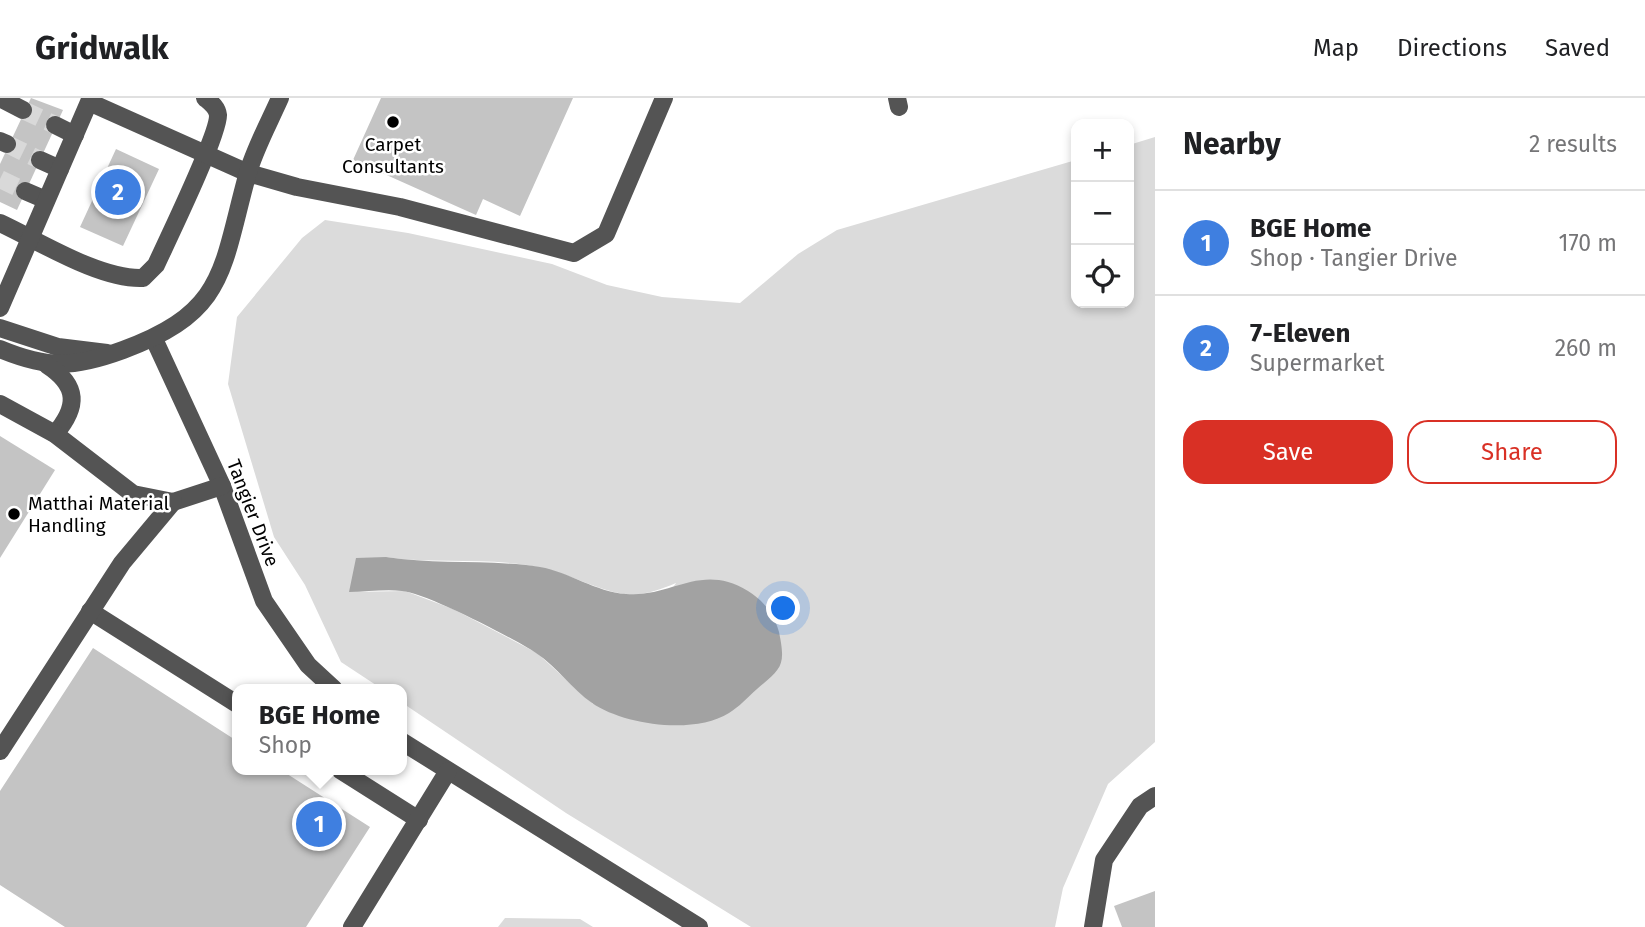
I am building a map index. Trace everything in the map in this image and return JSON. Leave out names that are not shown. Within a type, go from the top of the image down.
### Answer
[{"type":"street","points":[[0,223],[111,272],[131,279],[143,278],[156,265],[205,154],[218,115],[215,106],[205,98]]},
{"type":"street","points":[[47,365],[80,364],[154,339],[199,308],[227,260],[247,173],[280,98]]},
{"type":"street","points":[[0,307],[75,135],[85,100],[247,173],[297,187],[400,207],[574,253],[606,234],[664,98]]},
{"type":"street","points":[[0,99],[23,110]]},
{"type":"street","points":[[55,125],[75,135]]},
{"type":"street","points":[[40,160],[60,169]]},
{"type":"street","points":[[24,191],[46,200]]},
{"type":"street","points":[[0,328],[58,347],[114,354]]},
{"type":"street","name":"Tangier Drive","points":[[154,339],[222,486],[264,601],[308,665],[329,684]]},
{"type":"street","points":[[0,349],[47,365],[61,374],[72,400],[68,419],[55,434]]},
{"type":"street","points":[[0,404],[55,434],[133,494],[173,502],[222,486]]},
{"type":"street","points":[[0,751],[122,563],[173,502]]},
{"type":"street","points":[[90,611],[232,701]]},
{"type":"street","points":[[407,745],[699,927]]},
{"type":"street","points":[[352,927],[448,771]]},
{"type":"street","points":[[348,775],[419,820]]},
{"type":"street","points":[[1093,927],[1104,860],[1140,806],[1155,796]]},
{"type":"shaded area","points":[[1155,137],[1155,742],[1108,784],[1063,888],[1055,927],[751,927],[566,813],[407,706],[407,684],[374,684],[341,662],[305,585],[274,537],[228,384],[237,317],[302,238],[325,220],[408,233],[552,264],[607,285],[662,297],[740,303],[798,254],[837,230],[1071,161],[1071,308],[1134,308],[1134,143]],"holes":[[[386,557],[523,564],[624,594],[651,592],[676,583],[593,704],[537,653],[453,609],[405,591],[349,592]]]},
{"type":"shaded area","points":[[386,557],[540,567],[604,590],[626,594],[658,591],[700,580],[731,583],[754,595],[771,614],[779,632],[782,659],[772,676],[729,713],[714,720],[679,725],[640,722],[606,711],[592,703],[536,653],[449,607],[402,591],[349,592],[356,558]]},
{"type":"shaded area","points":[[505,918],[580,919],[593,927],[498,927]]},
{"type":"building","points":[[31,98],[63,110],[17,210],[0,202],[0,164]]},
{"type":"building","points":[[381,98],[573,98],[520,216],[483,199],[476,215],[353,160]]},
{"type":"building","points":[[116,149],[159,169],[123,246],[80,227]]},
{"type":"building","name":"Matthai Material Handling","points":[[0,436],[55,470],[0,558]]},
{"type":"building","points":[[93,648],[232,738],[232,775],[289,775],[370,827],[306,927],[65,927],[0,885],[0,791]]},
{"type":"building","points":[[1155,891],[1155,927],[1122,927],[1114,906]]},
{"type":"tunnel","points":[[23,110],[55,125]]},
{"type":"tunnel","points":[[7,144],[40,160]]},
{"type":"tunnel","points":[[0,179],[25,191]]},
{"type":"place","name":"Carpet Consultants","points":[[393,122]]},
{"type":"place","name":"7-Eleven","points":[[118,192]]},
{"type":"place","name":"Matthai Material Handling","points":[[14,514]]},
{"type":"place","name":"BGE Home","points":[[319,824]]}]
